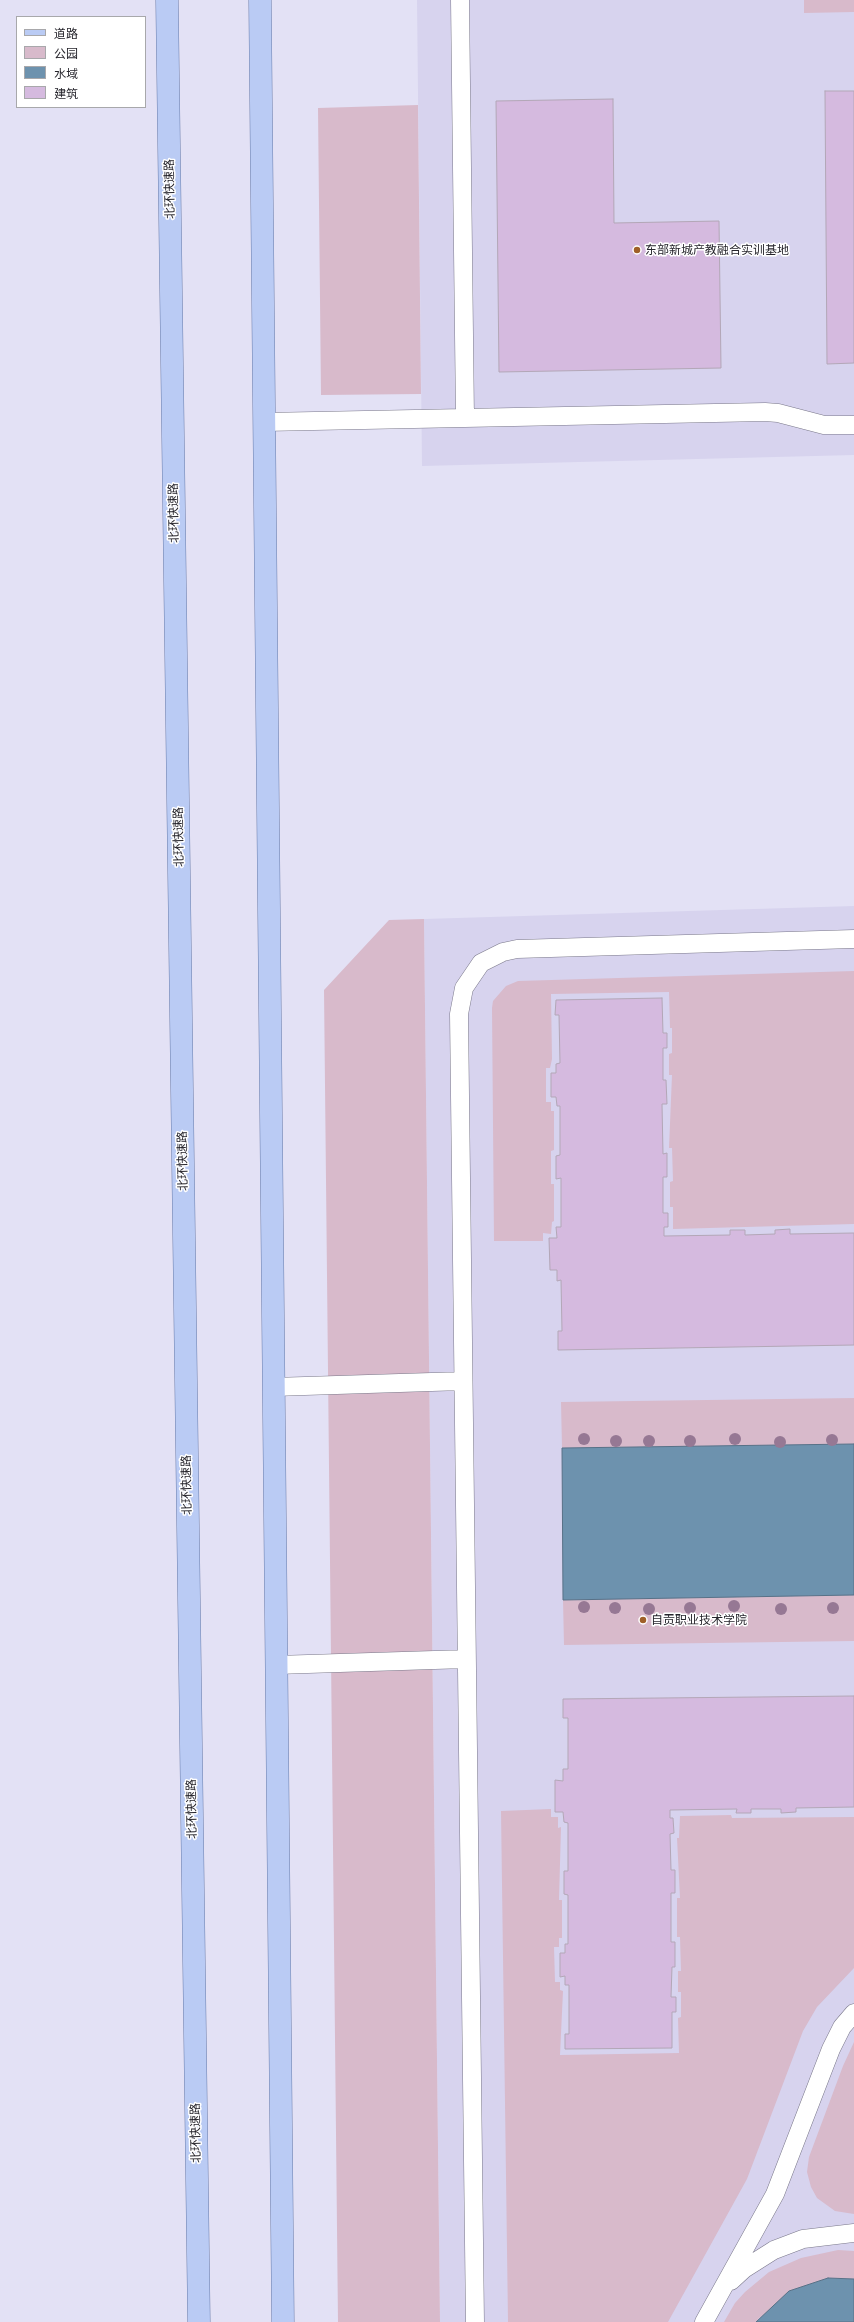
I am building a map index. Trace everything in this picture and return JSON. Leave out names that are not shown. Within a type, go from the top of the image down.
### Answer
[{"type":"main road","name":"北环快速路","points":[[167,0],[199,2322]]},
{"type":"main road","points":[[260,0],[283,2322]]},
{"type":"lane","points":[[460,0],[464,418]]},
{"type":"lane","points":[[264,422],[765,412],[778,413],[824,425],[854,425]]},
{"type":"lane","points":[[475,2322],[459,1014],[464,988],[481,963],[503,952],[517,949],[854,939]]},
{"type":"lane","points":[[273,1387],[463,1381]]},
{"type":"lane","points":[[276,1665],[466,1659]]},
{"type":"lane","points":[[704,2322],[775,2194],[831,2049],[842,2027],[854,2013]]},
{"type":"lane","points":[[723,2288],[744,2269],[774,2250],[803,2239],[854,2233]]},
{"type":"shaded area","name":"东部新城产教融合实训基地","points":[[417,0],[854,0],[854,455],[422,466]]},
{"type":"shaded area","name":"自贡职业技术学院","points":[[854,906],[854,2322],[440,2322],[424,919]]},
{"type":"green space","points":[[804,0],[854,0],[854,12],[804,13]]},
{"type":"green space","points":[[418,105],[421,394],[321,395],[318,108]]},
{"type":"green space","points":[[424,919],[440,2322],[338,2322],[324,990],[389,920]]},
{"type":"green space","points":[[854,971],[854,1224],[673,1229],[673,1207],[670,1207],[670,1182],[673,1181],[672,1148],[669,1148],[672,1075],[669,1075],[669,1054],[672,1053],[672,1028],[670,1028],[669,992],[551,994],[552,1059],[550,1068],[546,1068],[546,1102],[551,1102],[551,1111],[554,1111],[554,1150],[551,1151],[551,1184],[554,1184],[554,1221],[552,1222],[551,1234],[543,1233],[543,1241],[494,1241],[492,1008],[493,1001],[506,986],[518,981]]},
{"type":"green space","points":[[854,1398],[854,1444],[562,1448],[561,1402]]},
{"type":"green space","points":[[854,1595],[854,1641],[564,1645],[563,1600]]},
{"type":"green space","points":[[551,1809],[551,1817],[558,1817],[558,1828],[561,1827],[559,1900],[562,1900],[562,1938],[559,1938],[559,1947],[554,1947],[555,1982],[560,1982],[560,1990],[563,1991],[560,2055],[679,2053],[678,2018],[681,2017],[681,1992],[678,1992],[678,1971],[681,1971],[680,1937],[677,1937],[677,1898],[680,1898],[677,1838],[679,1838],[680,1816],[731,1815],[732,1818],[854,1817],[854,1968],[817,2007],[803,2031],[747,2179],[668,2322],[508,2322],[501,1811]]},
{"type":"green space","points":[[854,2042],[854,2214],[835,2211],[817,2198],[811,2187],[807,2172],[809,2157],[843,2066]]},
{"type":"green space","points":[[838,2250],[854,2251],[854,2279],[828,2278],[759,2318],[756,2322],[724,2322],[735,2303],[745,2292],[769,2272],[801,2258]]},
{"type":"water","points":[[854,1444],[854,1595],[563,1600],[562,1448]]},
{"type":"water","points":[[828,2278],[854,2279],[854,2322],[756,2322],[789,2291]]},
{"type":"building","points":[[825,91],[854,91],[854,363],[827,364]]},
{"type":"building","points":[[613,99],[614,223],[719,221],[721,368],[499,372],[496,101]]},
{"type":"building","points":[[662,998],[663,1033],[667,1033],[667,1048],[663,1048],[663,1080],[666,1080],[667,1104],[662,1104],[663,1154],[667,1153],[667,1177],[663,1177],[663,1213],[668,1213],[668,1227],[664,1227],[664,1236],[730,1235],[730,1230],[745,1230],[745,1235],[775,1234],[775,1230],[790,1229],[790,1234],[854,1233],[854,1345],[558,1350],[558,1331],[562,1331],[561,1280],[557,1281],[557,1270],[550,1270],[549,1238],[557,1238],[556,1227],[561,1227],[561,1178],[556,1179],[556,1156],[560,1155],[560,1106],[557,1106],[556,1097],[551,1097],[551,1073],[556,1073],[556,1064],[560,1063],[559,1015],[555,1015],[556,1000]]},
{"type":"building","points":[[854,1696],[854,1807],[796,1808],[796,1812],[781,1813],[781,1809],[751,1809],[751,1813],[736,1813],[737,1809],[670,1810],[670,1818],[673,1818],[674,1833],[670,1834],[671,1870],[675,1870],[675,1893],[671,1893],[671,1942],[675,1942],[675,1967],[672,1967],[671,1997],[676,1997],[676,2012],[672,2012],[672,2048],[565,2049],[565,2034],[569,2034],[569,1985],[565,1985],[565,1976],[560,1977],[560,1953],[565,1953],[565,1944],[568,1944],[568,1895],[564,1894],[564,1871],[568,1871],[568,1823],[564,1822],[563,1812],[555,1812],[555,1780],[563,1781],[563,1769],[568,1769],[568,1718],[563,1718],[563,1699]]},
{"type":"place","name":"东部新城产教融合实训基地","points":[[637,250]]},
{"type":"place","name":"自贡职业技术学院","points":[[643,1620]]}]
